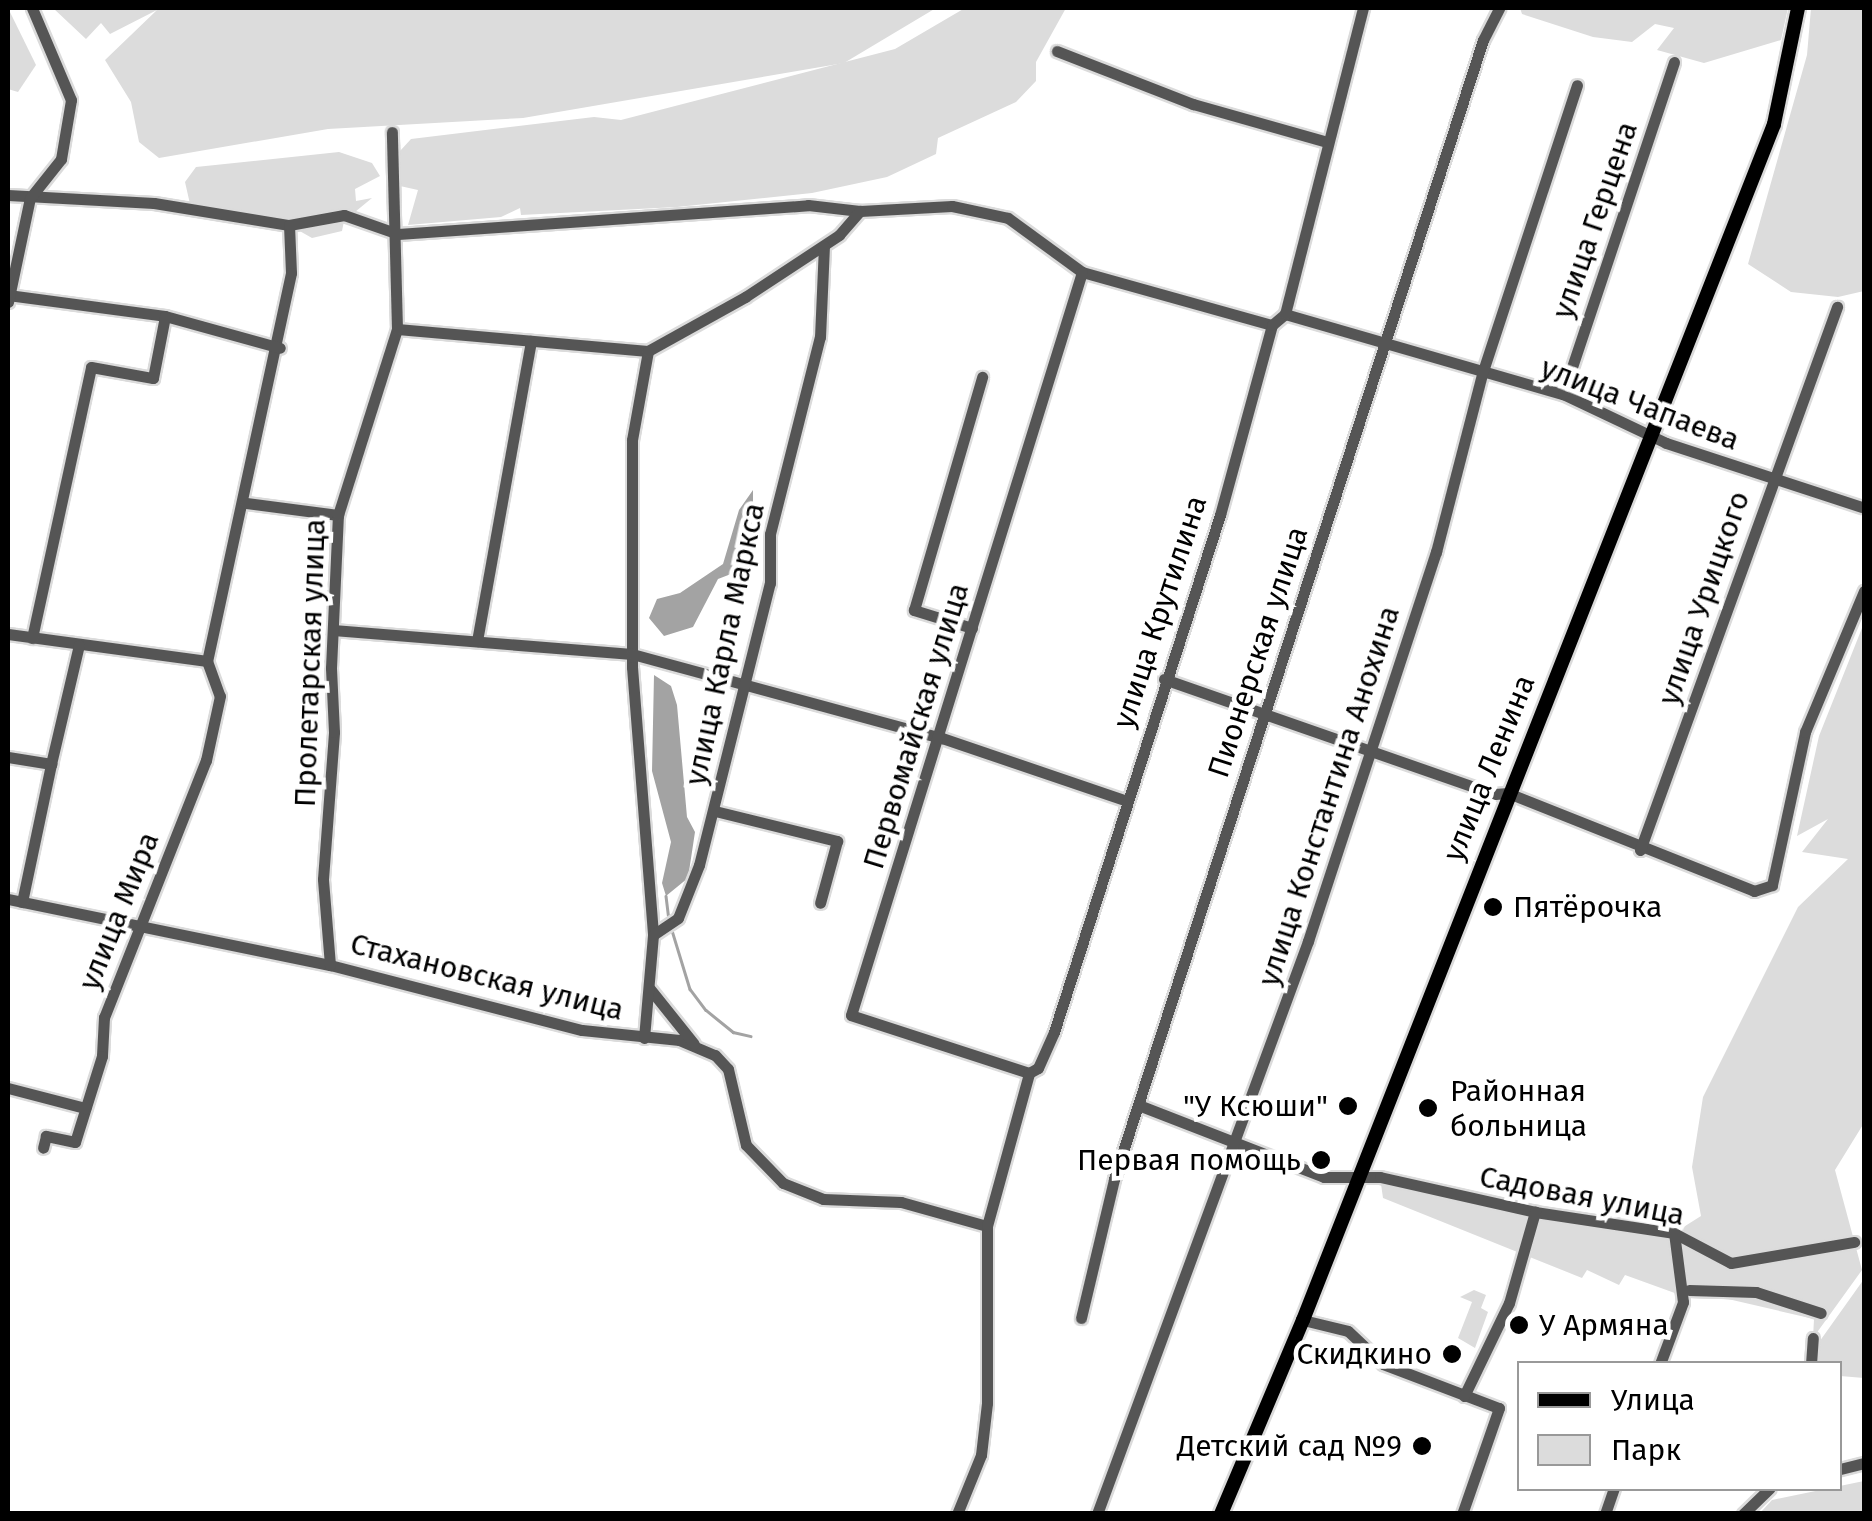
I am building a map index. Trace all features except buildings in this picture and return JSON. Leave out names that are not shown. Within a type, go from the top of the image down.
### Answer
[{"type":"main road","name":"улица Ленина","points":[[1221,1514],[1303,1320],[1774,124],[1795,40],[1798,8]]},
{"type":"street","points":[[32,8],[71,100],[61,158],[30,198],[8,297],[165,316],[280,348]]},
{"type":"street","points":[[8,195],[154,203],[289,225],[344,215],[398,234],[808,205],[860,212],[952,206],[1008,218],[1082,272],[1272,325],[1285,314],[1364,8]]},
{"type":"street","name":"Пионерская улица","points":[[1081,1318],[1114,1179],[1141,1106],[1483,40],[1499,8]]},
{"type":"street","points":[[1058,51],[1193,104],[1327,142]]},
{"type":"street","name":"улица Герцена","points":[[1563,394],[1674,62]]},
{"type":"street","name":"улица Константина Анохина","points":[[1097,1514],[1238,1138],[1371,751],[1436,552],[1482,374],[1578,84]]},
{"type":"street","name":"Пролетарская улица","points":[[330,964],[323,879],[334,732],[338,515],[396,329],[398,234],[392,132]]},
{"type":"street","points":[[396,329],[648,351],[824,246],[860,212]]},
{"type":"street","name":"улица Мира","points":[[43,1148],[46,1136],[75,1142],[102,1056],[104,1016],[206,760],[220,696],[207,661],[280,348],[288,294],[289,225]]},
{"type":"street","name":"улица Карла Маркса","points":[[653,935],[678,918],[715,810],[770,583],[770,534],[820,338],[824,246]]},
{"type":"street","name":"Первомайская улица","points":[[1029,1073],[851,1015],[942,738],[1082,272]]},
{"type":"street","name":"улица Урицкого","points":[[1640,850],[1837,307]]},
{"type":"street","name":"улица Чапаева","points":[[1285,314],[1482,374],[1563,394],[1649,434],[1864,508]]},
{"type":"street","points":[[32,638],[91,367],[153,378],[165,316]]},
{"type":"street","name":"улица Крутилина","points":[[956,1514],[981,1455],[986,1403],[988,1226],[1029,1073],[1038,1068],[1054,1032],[1124,800],[1220,515],[1272,325]]},
{"type":"street","points":[[477,641],[531,341]]},
{"type":"street","points":[[644,1038],[653,935],[632,654],[632,440],[648,351]]},
{"type":"street","points":[[972,628],[914,610],[982,377]]},
{"type":"street","points":[[246,503],[338,515]]},
{"type":"street","points":[[1164,679],[1495,794],[1508,793],[1640,850],[1754,892],[1772,885],[1806,732],[1864,591]]},
{"type":"street","points":[[333,630],[632,654],[942,738],[1124,800]]},
{"type":"street","points":[[8,634],[207,661]]},
{"type":"street","points":[[22,902],[49,764],[79,645]]},
{"type":"street","points":[[8,757],[49,764]]},
{"type":"street","points":[[715,810],[837,842],[820,903]]},
{"type":"street","name":"Стахановская улица","points":[[8,899],[330,964],[582,1030],[697,1048]]},
{"type":"street","points":[[648,984],[697,1048],[728,1069],[746,1145],[784,1183],[823,1199],[901,1202],[988,1226]]},
{"type":"street","points":[[8,1088],[85,1108]]},
{"type":"street","name":"Садовая улица","points":[[1141,1106],[1238,1138],[1324,1176],[1357,1176],[1535,1212],[1674,1232],[1731,1263],[1854,1242]]},
{"type":"street","points":[[1464,1396],[1509,1303],[1535,1212]]},
{"type":"street","points":[[1661,1361],[1683,1302],[1674,1232]]},
{"type":"street","points":[[1689,1290],[1756,1292],[1821,1313]]},
{"type":"street","points":[[1303,1320],[1348,1331],[1383,1364],[1498,1408],[1462,1514]]},
{"type":"street","points":[[1811,1361],[1813,1338]]},
{"type":"street","points":[[1743,1514],[1766,1491]]},
{"type":"green space","points":[[8,8],[36,65],[18,92],[8,89]]},
{"type":"green space","points":[[53,8],[936,8],[844,63],[523,118],[328,129],[159,158],[139,142],[131,102],[105,60],[157,10],[110,34],[101,23],[86,39]]},
{"type":"green space","points":[[965,8],[1066,8],[1036,62],[1036,81],[1016,102],[938,138],[936,154],[887,177],[812,193],[677,207],[521,215],[520,208],[501,217],[408,225],[418,190],[400,186],[400,151],[411,139],[594,117],[621,120],[895,49]]},
{"type":"green space","points":[[1520,8],[1788,8],[1781,40],[1704,63],[1657,50],[1674,28],[1655,24],[1632,42],[1593,37],[1522,14]]},
{"type":"green space","points":[[1811,8],[1864,8],[1864,291],[1838,297],[1791,292],[1748,264],[1807,55]]},
{"type":"green space","points":[[339,152],[372,163],[380,176],[355,189],[356,201],[372,198],[344,221],[342,231],[312,238],[289,225],[190,204],[185,182],[196,167]]},
{"type":"green space","points":[[1864,623],[1864,1123],[1835,1170],[1862,1270],[1813,1338],[1814,1319],[1689,1290],[1683,1296],[1625,1275],[1619,1285],[1587,1270],[1582,1278],[1383,1198],[1380,1177],[1674,1233],[1701,1216],[1692,1167],[1703,1097],[1798,907],[1848,859],[1802,852],[1828,819],[1797,836],[1819,736]]},
{"type":"green space","points":[[1864,1279],[1864,1378],[1842,1376],[1842,1361],[1818,1361],[1812,1352]]},
{"type":"green space","points":[[1474,1290],[1486,1295],[1481,1308],[1488,1312],[1475,1348],[1458,1338],[1472,1302],[1460,1297]]},
{"type":"green space","points":[[1864,1481],[1864,1513],[1760,1513],[1772,1500],[1816,1491],[1842,1491],[1842,1486]]},
{"type":"shaded area","points":[[753,490],[753,520],[731,574],[718,579],[693,627],[664,636],[649,618],[657,599],[680,593],[723,564],[739,510]]},
{"type":"shaded area","points":[[654,675],[671,686],[677,705],[687,817],[695,832],[688,878],[666,896],[662,883],[671,842],[652,771]]},
{"type":"waterway","points":[[666,896],[669,920]]},
{"type":"waterway","points":[[671,927],[690,989],[706,1010],[733,1032],[751,1036]]},
{"type":"place","name":"Пятёрочка","points":[[1493,907]]},
{"type":"place","name":"\"У Ксюши\"","points":[[1348,1106]]},
{"type":"place","name":"Районная больница","points":[[1428,1108]]},
{"type":"place","name":"Первая помощь","points":[[1321,1160]]},
{"type":"place","name":"У Армяна","points":[[1519,1325]]},
{"type":"place","name":"Скидкино","points":[[1452,1354]]},
{"type":"place","name":"Детский сад №9","points":[[1422,1446]]}]
